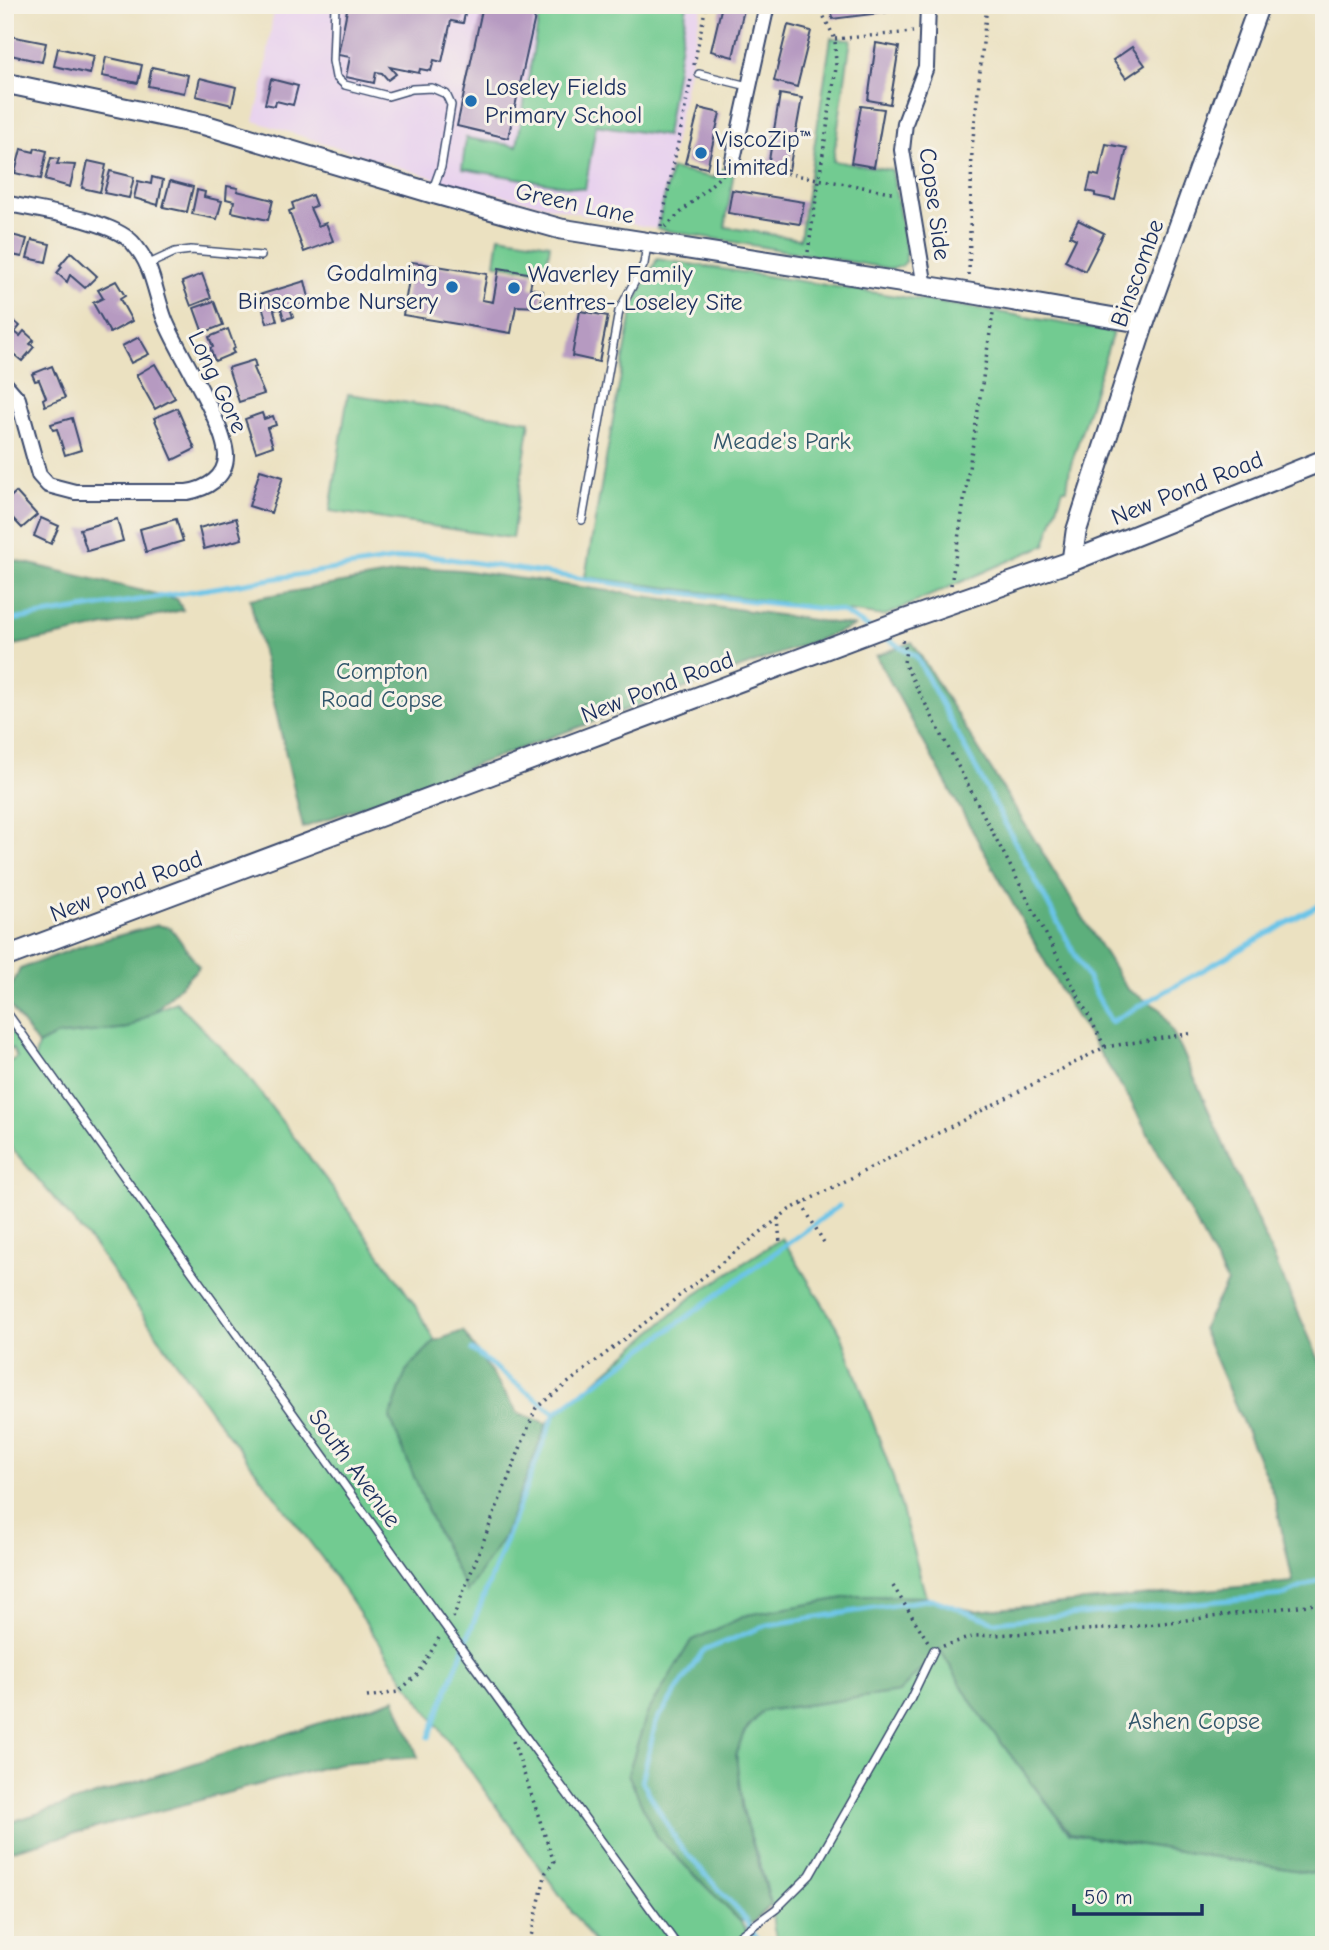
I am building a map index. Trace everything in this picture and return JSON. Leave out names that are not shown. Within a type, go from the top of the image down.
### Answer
[{"type":"street","points":[[732,164],[767,5]]},
{"type":"street","name":"Copse Side","points":[[925,287],[902,150],[905,123],[926,66],[928,5]]},
{"type":"street","name":"Binscombe","points":[[1072,561],[1076,532],[1144,323],[1259,5]]},
{"type":"street","name":"Green Lane","points":[[5,83],[205,125],[561,229],[1144,323]]},
{"type":"street","name":"Long Gore","points":[[5,204],[98,224],[130,240],[149,264],[171,334],[221,432],[226,455],[224,468],[215,481],[201,490],[187,492],[75,492],[48,485],[39,475],[18,400],[5,383]]},
{"type":"street","name":"New Pond Road","points":[[5,957],[958,601],[1072,561],[1324,460]]},
{"type":"lane","points":[[335,5],[333,61],[337,76],[345,85],[388,96],[412,89],[432,88],[446,94],[451,105],[440,167],[432,193]]},
{"type":"lane","points":[[699,74],[748,86]]},
{"type":"lane","points":[[582,520],[619,311],[644,264],[647,244]]},
{"type":"lane","points":[[149,264],[175,252],[191,250],[261,256]]},
{"type":"lane","name":"South Avenue","points":[[5,1010],[447,1629],[677,1945]]},
{"type":"lane","points":[[727,1945],[776,1909],[810,1875],[910,1700],[933,1650]]},
{"type":"path","points":[[706,5],[660,231],[716,183],[732,164],[908,195]]},
{"type":"path","points":[[806,268],[836,68],[835,39],[818,5]]},
{"type":"path","points":[[969,293],[972,148],[988,5]]},
{"type":"path","points":[[835,39],[929,31]]},
{"type":"path","points":[[958,601],[950,588],[993,313],[990,297]]},
{"type":"path","points":[[906,649],[904,663],[1105,1046]]},
{"type":"path","points":[[367,1697],[398,1692],[418,1674],[447,1629],[536,1408],[789,1210],[1105,1046],[1194,1033]]},
{"type":"path","points":[[802,1204],[826,1245]]},
{"type":"path","points":[[778,1218],[780,1244]]},
{"type":"path","points":[[893,1586],[933,1650],[975,1636],[1122,1628],[1324,1603]]},
{"type":"path","points":[[511,1736],[554,1862],[548,1869],[529,1945]]},
{"type":"shaded area","name":"Loseley Fields Primary School","points":[[274,5],[702,5],[657,229],[446,182],[254,121],[264,81]]},
{"type":"green space","points":[[515,5],[687,5],[666,136],[596,125],[585,189],[462,169],[466,138],[517,146],[540,10]]},
{"type":"green space","points":[[831,38],[851,39],[833,161],[892,170],[906,251],[906,261],[902,266],[892,269],[657,229],[671,169],[715,178],[717,168],[734,171],[725,227],[800,239]]},
{"type":"green space","points":[[499,236],[550,244],[546,272],[495,264]]},
{"type":"green space","name":"Meade's Park","points":[[657,259],[1113,332],[1070,468],[1067,489],[1063,489],[1045,545],[884,616],[585,577],[633,307]]},
{"type":"green space","points":[[348,394],[530,421],[512,538],[330,511]]},
{"type":"green space","points":[[5,558],[177,599],[183,610],[5,647]]},
{"type":"green space","name":"Compton Road Copse","points":[[427,568],[461,570],[855,626],[303,828],[250,599]]},
{"type":"green space","name":"Ashen Copse","points":[[912,642],[1127,989],[1160,1009],[1181,1048],[1324,1371],[1324,1875],[1070,1833],[975,1708],[940,1649],[899,1692],[763,1711],[744,1732],[736,1755],[743,1813],[771,1905],[752,1923],[739,1920],[656,1836],[628,1774],[647,1714],[691,1641],[747,1615],[856,1596],[926,1597],[941,1604],[975,1611],[1293,1582],[1274,1494],[1202,1329],[1227,1282],[1129,1098],[1070,1007],[876,656]]},
{"type":"green space","points":[[157,925],[171,928],[199,967],[155,1011],[128,1028],[55,1036],[38,1045],[5,999],[20,969],[84,945]]},
{"type":"green space","points":[[176,1002],[242,1069],[331,1186],[413,1302],[435,1341],[406,1371],[503,1538],[547,1423],[692,1297],[782,1238],[841,1334],[892,1474],[926,1597],[856,1596],[747,1615],[691,1641],[647,1714],[628,1774],[656,1836],[739,1920],[757,1945],[596,1945],[399,1672],[322,1558],[214,1416],[96,1248],[5,1140],[5,1065],[17,1057],[12,1048],[5,1052],[5,1024],[34,1061],[38,1045],[55,1036],[128,1028]]},
{"type":"green space","points":[[463,1331],[518,1413],[547,1423],[503,1538],[467,1592],[432,1521],[390,1418],[406,1371],[435,1341]]},
{"type":"green space","points":[[940,1649],[975,1708],[1069,1833],[1324,1875],[1324,1945],[781,1945],[774,1930],[771,1904],[740,1794],[737,1756],[742,1737],[763,1711],[899,1692]]},
{"type":"green space","points":[[395,1699],[418,1757],[340,1763],[5,1852],[5,1824]]},
{"type":"building","points":[[348,5],[467,5],[463,23],[451,21],[442,62],[434,60],[431,71],[420,69],[419,73],[390,67],[396,74],[388,80],[382,73],[376,72],[374,83],[346,77],[350,57],[338,55]]},
{"type":"building","points":[[483,5],[535,17],[508,138],[457,126]]},
{"type":"building","points":[[722,5],[745,5],[733,57],[711,51]]},
{"type":"building","points":[[831,5],[904,5],[905,10],[832,19]]},
{"type":"building","points":[[788,25],[811,31],[797,87],[774,81]]},
{"type":"building","points":[[10,36],[46,43],[42,62],[6,54]]},
{"type":"building","points":[[876,43],[899,47],[890,104],[868,100]]},
{"type":"building","points":[[1132,47],[1145,65],[1126,78],[1113,60]]},
{"type":"building","points":[[58,48],[94,56],[90,74],[54,66]]},
{"type":"building","points":[[106,57],[142,65],[138,83],[102,76]]},
{"type":"building","points":[[152,67],[188,75],[184,93],[148,86]]},
{"type":"building","points":[[200,78],[236,87],[232,105],[196,96]]},
{"type":"building","points":[[271,79],[298,86],[293,105],[276,101],[275,106],[265,104]]},
{"type":"building","points":[[780,94],[802,98],[789,170],[768,166]]},
{"type":"building","points":[[861,106],[884,109],[874,167],[851,163]]},
{"type":"building","points":[[699,108],[720,113],[707,168],[685,163]]},
{"type":"building","points":[[1106,144],[1127,148],[1115,200],[1095,196],[1095,193],[1087,191],[1091,174],[1099,176]]},
{"type":"building","points":[[35,148],[47,151],[41,179],[15,173],[21,149],[34,152]]},
{"type":"building","points":[[51,158],[59,159],[57,164],[75,165],[70,187],[45,180]]},
{"type":"building","points":[[88,161],[106,165],[100,192],[82,188]]},
{"type":"building","points":[[110,171],[134,177],[129,198],[104,193]]},
{"type":"building","points":[[152,177],[163,180],[158,205],[134,198],[138,181],[151,184]]},
{"type":"building","points":[[170,181],[193,187],[187,212],[163,207]]},
{"type":"building","points":[[227,186],[273,200],[268,220],[232,212],[234,201],[226,199]]},
{"type":"building","points":[[197,190],[205,192],[204,197],[222,201],[217,219],[192,214]]},
{"type":"building","points":[[732,190],[804,202],[800,224],[728,213]]},
{"type":"building","points":[[312,195],[316,206],[310,208],[318,226],[326,223],[333,241],[304,252],[289,211],[294,209],[292,203]]},
{"type":"building","points":[[1078,220],[1104,233],[1085,271],[1065,261],[1076,239],[1070,236]]},
{"type":"building","points":[[8,234],[27,239],[22,257],[8,254],[5,259]]},
{"type":"building","points":[[32,240],[50,244],[46,262],[27,258]]},
{"type":"building","points":[[71,252],[97,276],[85,288],[70,275],[67,282],[57,273]]},
{"type":"building","points":[[412,262],[487,274],[482,300],[493,302],[499,268],[533,274],[530,288],[543,291],[540,307],[516,306],[511,333],[403,315]]},
{"type":"building","points":[[202,274],[211,298],[191,306],[182,282]]},
{"type":"building","points":[[116,281],[125,296],[120,299],[132,321],[110,333],[93,303],[103,298],[98,290]]},
{"type":"building","points":[[305,281],[310,302],[290,308],[293,317],[284,319],[281,308],[274,310],[277,321],[267,323],[259,295]]},
{"type":"building","points":[[214,301],[223,325],[203,333],[194,308]]},
{"type":"building","points":[[580,311],[608,316],[599,362],[572,356]]},
{"type":"building","points":[[5,313],[20,326],[15,332],[20,336],[24,331],[34,340],[30,344],[34,347],[22,361],[5,347]]},
{"type":"building","points":[[228,329],[235,348],[232,350],[234,353],[215,361],[209,337]]},
{"type":"building","points":[[139,337],[149,354],[131,363],[122,346]]},
{"type":"building","points":[[254,360],[256,367],[253,368],[264,394],[239,402],[228,368]]},
{"type":"building","points":[[155,364],[175,398],[155,409],[136,375]]},
{"type":"building","points":[[52,366],[65,398],[45,406],[43,399],[46,397],[39,380],[35,381],[32,374]]},
{"type":"building","points":[[177,408],[195,449],[173,460],[154,418]]},
{"type":"building","points":[[262,413],[264,419],[273,416],[276,425],[267,428],[273,446],[256,452],[245,419]]},
{"type":"building","points":[[72,418],[81,450],[65,455],[57,429],[53,430],[51,424]]},
{"type":"building","points":[[260,470],[283,477],[271,513],[249,506]]},
{"type":"building","points":[[16,492],[37,515],[22,528],[5,510],[5,502]]},
{"type":"building","points":[[41,518],[59,526],[51,544],[34,536]]},
{"type":"building","points":[[236,518],[242,539],[204,549],[199,528]]},
{"type":"building","points":[[117,519],[123,541],[87,551],[80,529]]},
{"type":"building","points":[[176,519],[183,541],[146,552],[140,529]]},
{"type":"waterway","points":[[5,621],[423,555],[665,591],[841,611],[869,628]]},
{"type":"waterway","points":[[880,635],[916,656],[1111,1022],[1324,902]]},
{"type":"waterway","points":[[429,1737],[555,1413],[839,1206]]},
{"type":"waterway","points":[[472,1350],[555,1413]]},
{"type":"waterway","points":[[761,1945],[742,1915],[679,1845],[642,1781],[656,1722],[703,1651],[767,1625],[932,1599],[994,1622],[1283,1595],[1324,1578]]},
{"type":"place","name":"Loseley Fields Primary School","points":[[471,101]]},
{"type":"place","name":"ViscoZip™ Limited","points":[[701,153]]},
{"type":"place","name":"Godalming Binscombe Nursery","points":[[452,287]]},
{"type":"place","name":"Waverley Family Centres- Loseley Site","points":[[514,288]]}]
